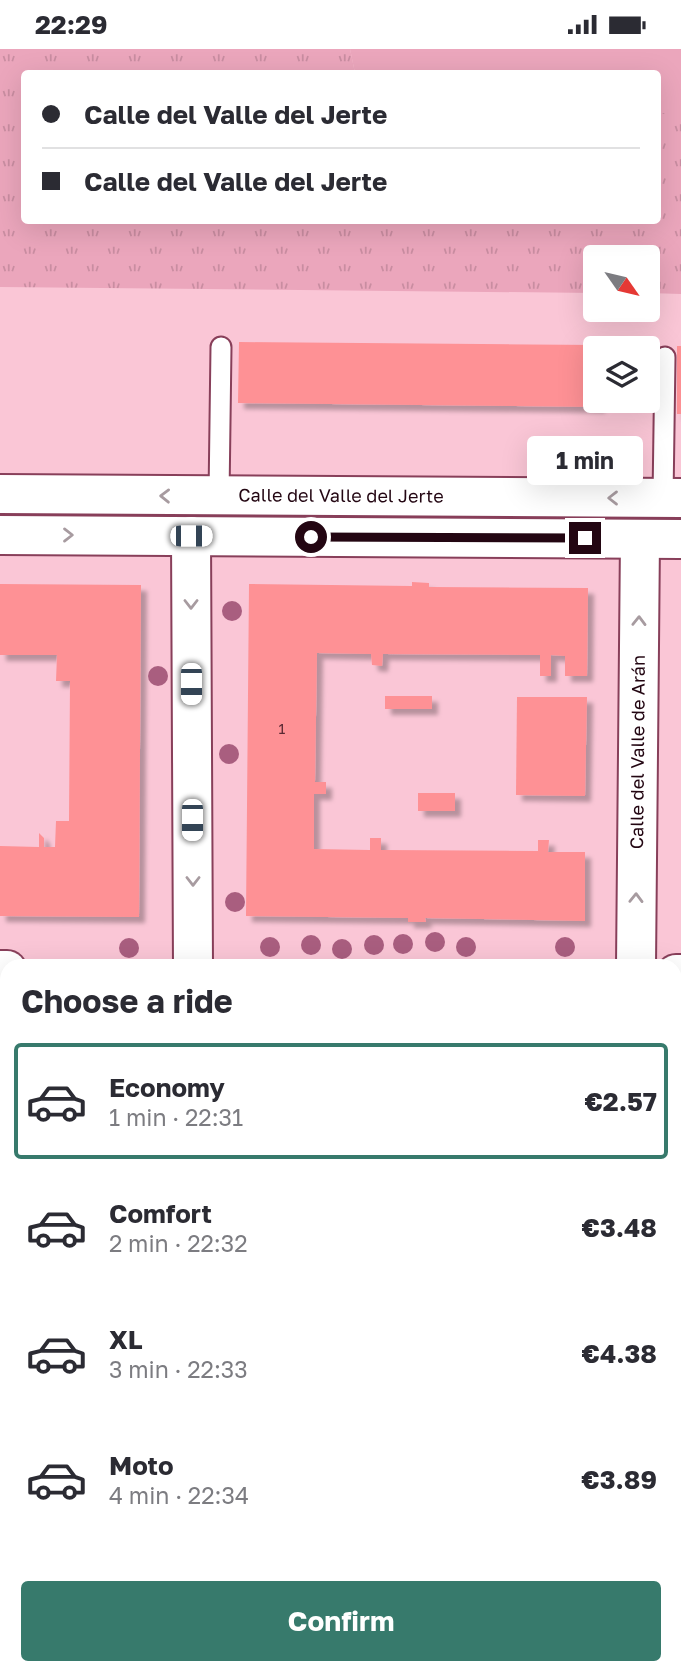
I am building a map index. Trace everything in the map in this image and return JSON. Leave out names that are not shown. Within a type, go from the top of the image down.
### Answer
[{"type":"street","name":"Calle del Valle del Jerte","points":[[0,495],[672,498]]},
{"type":"street","points":[[0,535],[681,539]]},
{"type":"street","points":[[191,536],[193,959]]},
{"type":"street","name":"Calle del Valle de Arán","points":[[636,959],[640,539]]},
{"type":"lane","points":[[219,496],[221,347]]},
{"type":"lane","points":[[665,357],[672,498]]},
{"type":"green space","points":[[0,49],[350,49],[354,70],[21,70],[21,224],[661,224],[661,113],[681,113],[681,294],[660,293],[660,245],[583,245],[583,293],[0,287]]},
{"type":"green space","points":[[350,49],[681,49],[681,113],[661,113],[661,70],[354,70]]},
{"type":"building","points":[[239,342],[583,345],[583,407],[238,403]]},
{"type":"building","points":[[677,346],[681,346],[681,414],[677,414]]},
{"type":"building","points":[[412,582],[429,583],[429,587],[588,588],[587,676],[565,676],[565,656],[551,655],[551,676],[540,676],[540,655],[383,654],[382,666],[372,665],[371,654],[317,653],[315,782],[326,782],[326,794],[314,794],[314,849],[370,850],[370,838],[381,838],[381,850],[538,851],[538,840],[549,840],[548,852],[585,852],[585,921],[425,918],[426,922],[408,922],[408,918],[246,916],[249,584],[412,586]]},
{"type":"building","points":[[0,584],[141,585],[139,917],[0,916],[0,846],[39,847],[39,833],[44,838],[44,847],[55,847],[56,821],[69,821],[70,681],[56,681],[57,655],[0,655]]},
{"type":"building","points":[[385,696],[432,696],[432,709],[385,709]]},
{"type":"building","points":[[517,697],[587,697],[585,796],[516,795]]},
{"type":"building","points":[[418,793],[455,793],[455,811],[418,811]]},
{"type":"route","points":[[311,537],[585,538]]}]
